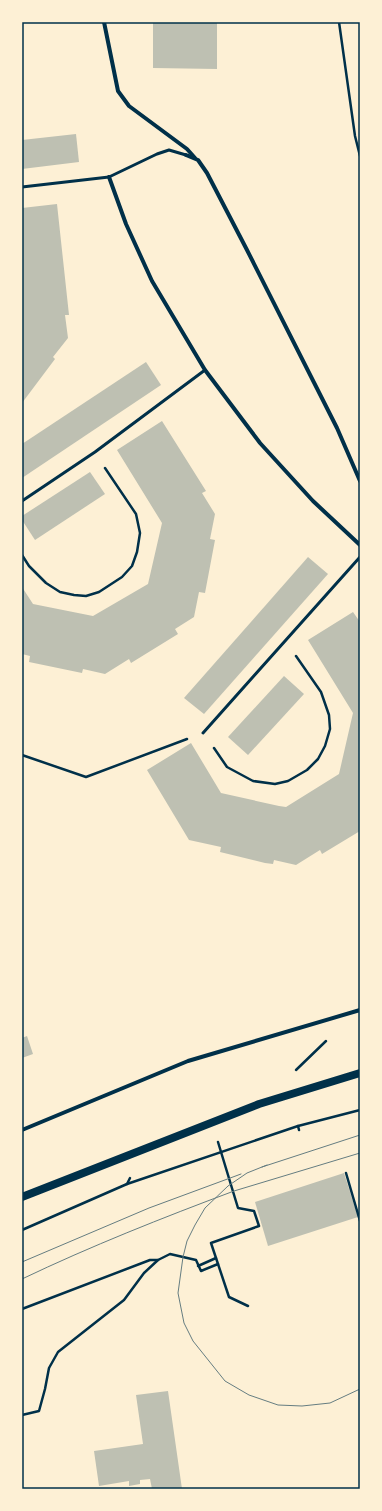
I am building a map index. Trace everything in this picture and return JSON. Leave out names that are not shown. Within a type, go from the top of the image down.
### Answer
[{"type":"main road","points":[[22,1197],[259,1104],[360,1073]]},
{"type":"street","points":[[104,22],[118,91],[129,106],[187,149],[198,160],[207,173],[248,250],[336,428],[360,481]]},
{"type":"street","points":[[186,155],[198,160]]},
{"type":"street","points":[[109,177],[126,224],[152,281],[204,370],[260,443],[313,501],[360,545]]},
{"type":"street","points":[[22,1130],[188,1061],[360,1010]]},
{"type":"lane","points":[[22,187],[109,177],[157,154],[169,150],[186,155]]},
{"type":"lane","points":[[22,501],[95,452],[204,370]]},
{"type":"lane","points":[[203,733],[360,557]]},
{"type":"path","points":[[339,22],[355,136],[360,156]]},
{"type":"path","points":[[22,554],[30,566],[46,583],[60,592],[74,596],[86,596],[99,592],[112,585],[132,566],[137,552],[140,533],[136,514],[95,452]]},
{"type":"path","points":[[22,755],[86,777],[203,733],[227,767],[253,781],[275,784],[288,781],[307,770],[318,759],[325,746],[330,729],[329,715],[321,692],[286,641]]},
{"type":"path","points":[[294,1071],[329,1038]]},
{"type":"path","points":[[22,1230],[127,1184],[298,1128],[360,1110]]},
{"type":"path","points":[[211,1123],[238,1208],[254,1210],[259,1226],[211,1243],[229,1297],[248,1306]]},
{"type":"path","points":[[127,1184],[146,1148]]},
{"type":"path","points":[[346,1173],[360,1221]]},
{"type":"path","points":[[22,1415],[38,1411],[45,1389],[49,1368],[58,1352],[124,1300],[144,1273],[158,1260],[170,1254],[196,1260],[201,1271],[218,1264]]},
{"type":"path","points":[[198,1266],[216,1258]]},
{"type":"path","points":[[22,1309],[150,1260],[158,1260]]},
{"type":"building","points":[[153,22],[217,22],[217,69],[153,68]]},
{"type":"building","points":[[76,134],[79,162],[22,169],[22,140]]},
{"type":"building","points":[[57,204],[69,315],[65,315],[68,338],[53,357],[55,359],[22,403],[22,208]]},
{"type":"building","points":[[146,362],[161,385],[22,478],[22,444]]},
{"type":"building","points":[[162,421],[206,491],[202,493],[215,514],[210,539],[215,540],[205,593],[199,592],[194,617],[175,629],[178,634],[131,663],[129,659],[105,674],[83,669],[82,673],[29,662],[30,656],[22,654],[22,587],[33,604],[93,616],[148,584],[162,523],[117,450]]},
{"type":"building","points":[[90,472],[105,494],[35,540],[22,520],[22,516]]},
{"type":"building","points":[[308,557],[328,574],[204,714],[184,698]]},
{"type":"building","points":[[353,612],[360,622],[360,831],[322,854],[320,850],[296,865],[274,860],[273,864],[265,863],[220,852],[221,847],[189,840],[147,770],[191,743],[221,793],[279,806],[286,807],[339,774],[353,713],[308,640]]},
{"type":"building","points":[[284,676],[304,694],[248,755],[228,737]]},
{"type":"building","points":[[27,1036],[33,1054],[22,1058],[22,1038]]},
{"type":"building","points":[[344,1173],[358,1217],[268,1246],[255,1202]]},
{"type":"building","points":[[168,1391],[182,1489],[152,1489],[150,1479],[140,1480],[140,1484],[129,1486],[129,1481],[99,1486],[94,1451],[143,1444],[136,1395]]},
{"type":"tram line","points":[[262,1167],[360,1135]]},
{"type":"tram line","points":[[22,1279],[74,1255],[234,1191],[360,1153]]},
{"type":"tram line","points":[[267,1165],[247,1173],[228,1186],[205,1208],[195,1225],[187,1241],[183,1257],[178,1293],[184,1323],[193,1341],[225,1381],[249,1395],[278,1405],[302,1406],[330,1403],[360,1389]]},
{"type":"tram line","points":[[22,1262],[149,1208],[241,1174]]}]
